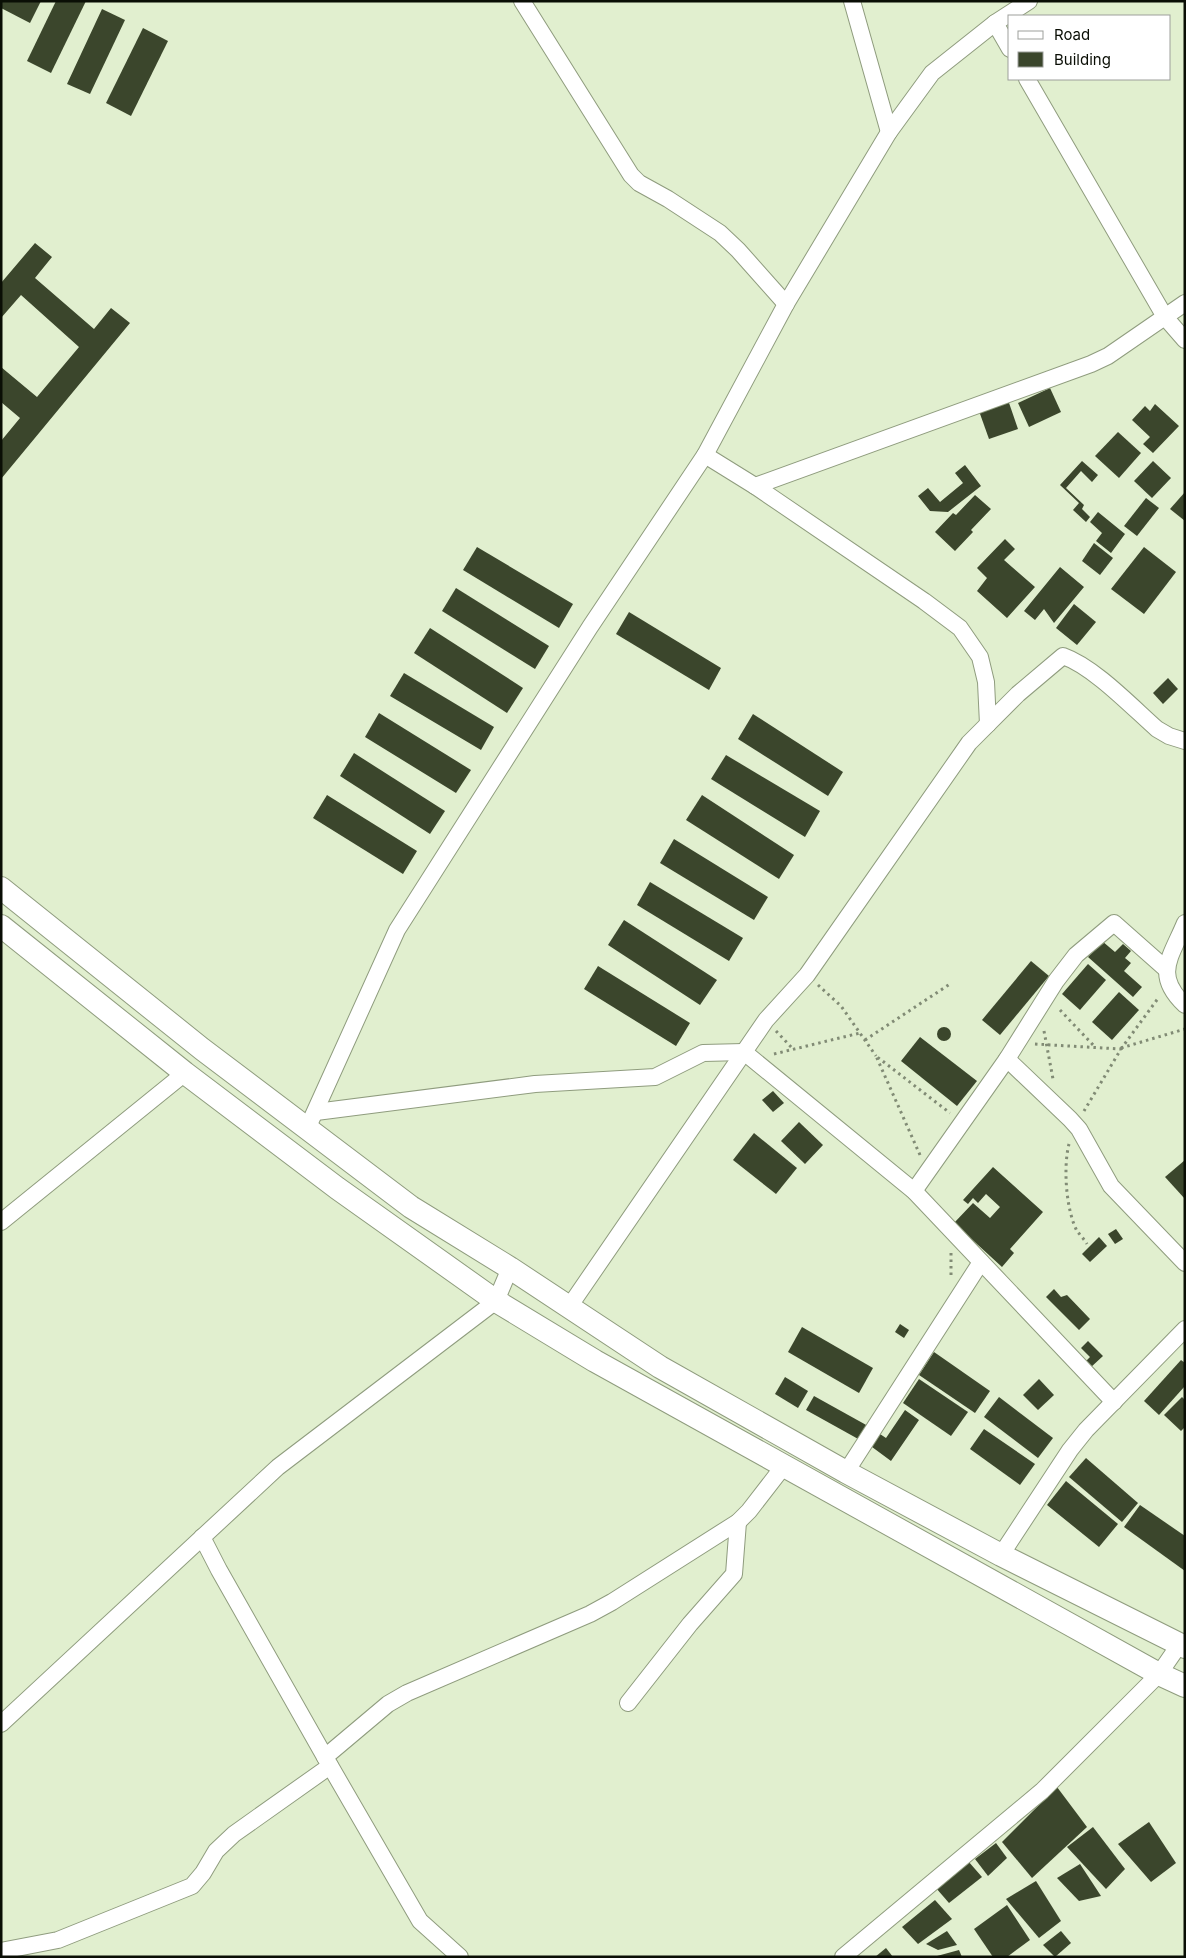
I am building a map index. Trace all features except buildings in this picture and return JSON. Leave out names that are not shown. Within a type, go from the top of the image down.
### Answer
[{"type":"main road","points":[[1,888],[202,1050],[312,1121],[410,1207],[510,1268],[660,1367],[846,1472],[1001,1555],[1182,1646]]},
{"type":"main road","points":[[1,926],[185,1073],[338,1188],[496,1301],[595,1361],[784,1467],[952,1558],[1159,1674],[1185,1686]]},
{"type":"street","points":[[522,1],[631,175],[639,184],[668,199],[720,232],[786,304]]},
{"type":"street","points":[[852,1],[889,132]]},
{"type":"street","points":[[312,1121],[397,930],[593,622],[705,455],[786,304],[889,132],[932,73],[995,23],[1029,1]]},
{"type":"street","points":[[995,23],[1008,46]]},
{"type":"street","points":[[1028,80],[1165,317],[1185,340]]},
{"type":"street","points":[[755,486],[1091,364],[1108,356],[1185,303]]},
{"type":"street","points":[[705,455],[755,486],[924,601],[960,628],[980,657],[986,682],[988,724]]},
{"type":"street","points":[[570,1307],[749,1056],[766,1020],[808,975],[969,743],[1018,694],[1063,656],[1076,660],[1091,670],[1157,729],[1169,736],[1185,741]]},
{"type":"street","points":[[914,1191],[1007,1059],[1056,981],[1076,955],[1114,923],[1167,977],[1176,996],[1185,1005]]},
{"type":"street","points":[[1167,977],[1185,923]]},
{"type":"street","points":[[312,1121],[535,1084],[655,1077],[703,1054],[749,1056],[914,1191],[1114,1402]]},
{"type":"street","points":[[1007,1059],[1075,1125],[1111,1186],[1185,1264]]},
{"type":"street","points":[[1,1222],[185,1073]]},
{"type":"street","points":[[846,1472],[981,1262]]},
{"type":"street","points":[[1,1724],[278,1467],[496,1301],[510,1268]]},
{"type":"street","points":[[1001,1555],[1070,1450],[1185,1329]]},
{"type":"street","points":[[1,1951],[58,1940],[192,1886],[203,1873],[216,1851],[234,1834],[328,1762],[388,1704],[407,1693],[590,1614],[612,1602],[738,1522],[750,1511],[784,1467]]},
{"type":"street","points":[[628,1704],[690,1624],[734,1574],[738,1522]]},
{"type":"street","points":[[202,1537],[219,1570],[420,1921],[460,1957]]},
{"type":"street","points":[[843,1957],[1042,1791],[1159,1674],[1182,1646]]},
{"type":"path","points":[[808,975],[840,1006],[876,1056],[928,1171]]},
{"type":"path","points":[[1087,1244],[1077,1230],[1067,1192],[1068,1148],[1075,1125],[1167,977]]},
{"type":"path","points":[[865,1040],[950,984]]},
{"type":"path","points":[[1060,1010],[1095,1048]]},
{"type":"path","points":[[766,1020],[793,1049]]},
{"type":"path","points":[[1017,1044],[1121,1049],[1185,1030]]},
{"type":"path","points":[[749,1056],[793,1049],[860,1033]]},
{"type":"path","points":[[876,1056],[962,1123]]},
{"type":"path","points":[[948,1247],[951,1255],[952,1308]]}]
